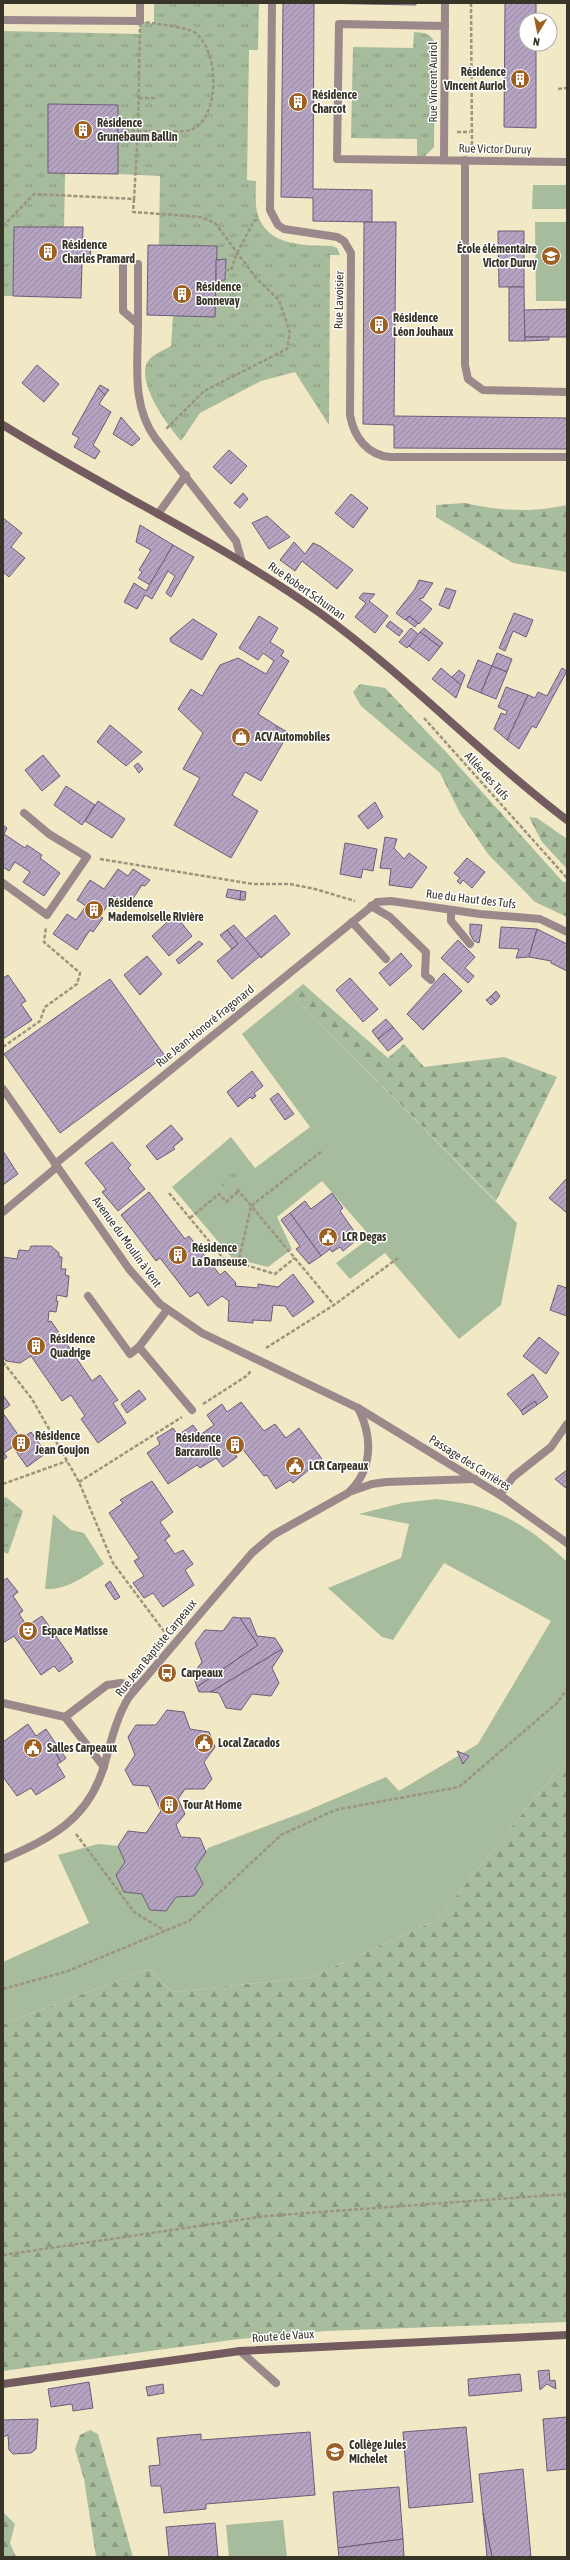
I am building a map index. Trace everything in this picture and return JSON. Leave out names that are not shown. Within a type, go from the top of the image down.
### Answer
[{"type":"main road","name":"Rue Robert Schuman","points":[[3,424],[56,458],[242,562],[334,624],[418,691],[509,775],[567,820]]},
{"type":"main road","name":"Route de Vaux","points":[[3,2384],[240,2351],[567,2335]]},
{"type":"street","points":[[3,20],[140,21],[140,3]]},
{"type":"street","points":[[272,3],[270,200],[272,213]]},
{"type":"street","name":"Rue Vincent Auriol","points":[[444,160],[445,3]]},
{"type":"street","name":"Rue Victor Duruy","points":[[445,26],[339,24],[337,159],[567,162]]},
{"type":"street","points":[[465,160],[465,365],[468,379],[483,390],[567,392]]},
{"type":"street","name":"Rue Lavoisier","points":[[272,213],[278,225],[284,229],[337,237],[344,241],[351,253],[350,415],[356,433],[367,448],[379,455],[390,457],[567,457]]},
{"type":"street","points":[[123,264],[123,312],[138,324]]},
{"type":"street","points":[[138,264],[139,400],[145,421],[156,439],[186,475],[236,541],[242,562]]},
{"type":"street","points":[[158,514],[186,475]]},
{"type":"street","points":[[3,883],[47,915],[87,857],[49,834],[24,813]]},
{"type":"street","name":"Rue du Haut des Tufs","points":[[371,906],[377,902],[391,901],[451,910],[540,919],[567,932]]},
{"type":"street","points":[[371,906],[390,917],[426,952],[426,975],[431,980]]},
{"type":"street","name":"Rue Jean-Honoré Fragonard","points":[[3,1212],[56,1166],[371,906]]},
{"type":"street","points":[[451,910],[451,921],[470,944]]},
{"type":"street","points":[[352,922],[386,959]]},
{"type":"street","name":"Avenue du Moulin à Vent","points":[[3,1089],[135,1278],[167,1310],[202,1333],[358,1408]]},
{"type":"street","points":[[88,1296],[130,1354],[139,1347],[167,1310]]},
{"type":"street","points":[[139,1347],[192,1410]]},
{"type":"street","name":"Passage des Carrières","points":[[358,1408],[500,1495],[567,1543]]},
{"type":"street","name":"Rue Jean Baptiste Carpeaux","points":[[348,1493],[359,1482],[369,1452],[367,1430],[358,1408]]},
{"type":"street","points":[[500,1495],[514,1477],[551,1447],[567,1424]]},
{"type":"street","name":"Rue Jean Baptiste Carpeaux","points":[[3,1859],[51,1836],[69,1824],[89,1800],[104,1767],[120,1714],[136,1687],[252,1553],[284,1528],[348,1493],[372,1484],[386,1482],[475,1479]]},
{"type":"street","points":[[65,1717],[107,1685],[120,1683],[136,1687]]},
{"type":"street","points":[[3,1703],[65,1717],[104,1767]]},
{"type":"street","points":[[240,2351],[276,2383]]},
{"type":"path","points":[[471,3],[470,145],[475,149],[486,149],[486,161]]},
{"type":"path","points":[[126,130],[138,131],[192,130],[201,123],[211,108],[213,90],[211,55],[204,40],[192,31],[140,21],[138,131],[133,212],[209,219],[256,278],[279,300],[290,333],[287,349],[204,392],[156,439]]},
{"type":"path","points":[[558,89],[567,88]]},
{"type":"path","points":[[139,98],[155,98]]},
{"type":"path","points":[[3,226],[34,194],[134,199]]},
{"type":"path","points":[[225,270],[231,270],[237,253],[254,221],[272,213]]},
{"type":"path","name":"Allée des Tufs","points":[[421,713],[425,720],[567,878]]},
{"type":"path","points":[[87,857],[253,884],[290,884],[315,889],[371,906]]},
{"type":"path","points":[[3,1047],[40,1021],[45,1007],[77,984],[80,973],[44,942],[47,915]]},
{"type":"path","points":[[238,1264],[251,1206],[322,1151]]},
{"type":"path","points":[[190,1218],[219,1194],[226,1202],[238,1190],[334,1305]]},
{"type":"path","points":[[169,1193],[223,1258],[238,1264],[275,1274],[295,1258]]},
{"type":"path","points":[[79,1482],[248,1375],[266,1348],[334,1305],[398,1258]]},
{"type":"path","points":[[3,1362],[32,1399],[79,1482],[113,1562],[173,1646]]},
{"type":"path","points":[[3,1484],[67,1461]]},
{"type":"path","points":[[3,1989],[68,1971],[189,1921],[281,1836],[335,1810],[458,1787],[557,1703],[567,1689]]},
{"type":"path","points":[[69,1824],[134,1912],[165,1931]]},
{"type":"path","points":[[3,2255],[266,2216],[567,2194]]},
{"type":"green space","points":[[154,3],[259,3],[258,50],[249,50],[247,180],[256,181],[257,212],[262,223],[269,232],[277,238],[287,242],[332,246],[337,248],[340,255],[330,255],[329,425],[295,372],[261,381],[200,413],[181,441],[161,415],[149,392],[146,380],[145,370],[148,361],[156,354],[171,346],[173,316],[215,316],[216,281],[225,280],[226,260],[216,260],[159,245],[160,176],[118,174],[118,141],[126,141],[126,119],[118,119],[118,105],[48,104],[48,173],[65,173],[64,227],[14,227],[13,296],[3,296],[3,31],[140,34],[140,21],[154,24]]},
{"type":"green space","points":[[414,32],[427,34],[432,38],[435,44],[434,147],[425,156],[417,156],[417,139],[351,138],[353,47],[413,48]]},
{"type":"green space","points":[[533,185],[567,185],[567,209],[532,209]]},
{"type":"green space","points":[[535,222],[567,222],[567,301],[536,301]]},
{"type":"green space","points":[[465,503],[491,508],[516,510],[553,508],[567,505],[567,572],[513,563],[436,517],[436,505]]},
{"type":"green space","points":[[360,684],[385,688],[447,753],[563,882],[567,882],[567,917],[535,902],[488,854],[460,813],[440,773],[361,706],[353,692]]},
{"type":"green space","points":[[529,817],[537,818],[567,839],[567,869],[542,842]]},
{"type":"green space","points":[[303,984],[388,1058],[404,1044],[424,1067],[504,1057],[557,1077],[496,1201],[291,994]]},
{"type":"green space","points":[[291,994],[517,1223],[501,1305],[459,1339],[385,1253],[350,1279],[336,1263],[371,1237],[322,1181],[277,1217],[292,1249],[268,1267],[232,1258],[172,1187],[231,1137],[255,1168],[310,1127],[242,1034]]},
{"type":"green space","points":[[233,1161],[248,1180],[229,1195],[214,1176]]},
{"type":"green space","points":[[6,1497],[23,1511],[8,1554],[3,1552],[3,1498]]},
{"type":"green space","points":[[436,1499],[475,1506],[508,1518],[537,1536],[567,1562],[567,1758],[437,1920],[311,1977],[172,1992],[149,1969],[3,2024],[3,1962],[89,1923],[58,1855],[98,1844],[118,1846],[125,1862],[116,1875],[124,1892],[142,1894],[150,1910],[165,1911],[176,1897],[194,1896],[203,1884],[195,1868],[208,1848],[304,1812],[386,1777],[399,1791],[478,1744],[551,1621],[444,1563],[393,1640],[382,1637],[328,1588],[401,1558],[409,1524],[359,1514],[402,1503]]},
{"type":"green space","points":[[53,1514],[71,1530],[84,1533],[104,1564],[69,1585],[53,1589],[45,1589]]},
{"type":"green space","points":[[567,1758],[567,2322],[326,2331],[239,2339],[3,2371],[3,2024],[149,1969],[172,1992],[311,1977],[437,1920]]},
{"type":"green space","points":[[90,2430],[98,2434],[133,2557],[96,2557],[84,2479],[75,2449],[80,2435]]},
{"type":"green space","points":[[3,2512],[15,2524],[10,2543],[16,2557],[3,2557]]},
{"type":"green space","points":[[283,2520],[287,2557],[229,2557],[226,2525]]},
{"type":"building","name":"Résidence Charcot","points":[[283,3],[314,3],[313,189],[372,190],[372,222],[313,221],[313,198],[281,197]]},
{"type":"building","points":[[314,3],[416,3],[416,5]]},
{"type":"building","name":"Résidence Vincent Auriol","points":[[505,3],[536,3],[536,12],[518,12],[518,52],[536,52],[536,128],[504,127]]},
{"type":"building","name":"Résidence Grunebaum Ballin","points":[[48,104],[118,105],[118,174],[48,173]]},
{"type":"building","points":[[118,119],[126,119],[126,141],[118,141]]},
{"type":"building","name":"Résidence Léon Jouhaux","points":[[364,222],[396,222],[394,416],[567,418],[567,449],[394,448],[394,425],[363,424]]},
{"type":"building","name":"Résidence Charles Pramard","points":[[14,227],[83,227],[81,298],[13,296]]},
{"type":"building","points":[[498,231],[524,231],[524,287],[499,287]]},
{"type":"building","points":[[83,242],[91,242],[90,263],[82,262]]},
{"type":"building","name":"Résidence Bonnevay","points":[[148,245],[217,246],[215,317],[147,315]]},
{"type":"building","points":[[226,259],[225,280],[216,281],[216,260]]},
{"type":"building","points":[[509,287],[524,287],[525,341],[509,341]]},
{"type":"building","points":[[567,309],[567,337],[525,337],[524,310]]},
{"type":"building","points":[[525,337],[549,337],[549,340],[525,341]]},
{"type":"building","points":[[37,365],[59,384],[44,402],[22,383]]},
{"type":"building","points":[[100,385],[109,390],[105,395],[98,388]]},
{"type":"building","points":[[98,388],[105,395],[99,404],[111,412],[93,445],[100,451],[95,459],[74,447],[79,438],[72,434]]},
{"type":"building","points":[[121,417],[140,439],[132,446],[113,434]]},
{"type":"building","points":[[229,450],[247,466],[231,484],[213,467]]},
{"type":"building","points":[[243,493],[248,499],[240,508],[234,503]]},
{"type":"building","points":[[351,494],[368,508],[353,528],[335,513]]},
{"type":"building","points":[[267,516],[290,537],[269,549],[252,523]]},
{"type":"building","points":[[3,518],[22,533],[11,547],[25,558],[9,577],[3,572]]},
{"type":"building","points":[[140,525],[173,545],[150,585],[138,578],[142,572],[139,570],[151,550],[136,542]]},
{"type":"building","points":[[294,542],[305,554],[313,543],[320,546],[353,570],[337,589],[302,561],[295,571],[280,560]]},
{"type":"building","points":[[173,545],[194,557],[171,597],[166,593],[175,576],[168,571],[152,599],[145,595],[137,609],[124,602],[134,583],[146,591]]},
{"type":"building","points":[[419,580],[433,583],[423,598],[419,599],[432,609],[419,624],[409,616],[405,620],[396,613],[415,589]]},
{"type":"building","points":[[446,588],[456,591],[449,609],[439,605]]},
{"type":"building","points":[[363,593],[375,594],[369,601],[388,616],[375,633],[355,617],[366,603],[359,598]]},
{"type":"building","points":[[514,613],[533,620],[526,637],[513,631],[505,651],[499,648]]},
{"type":"building","name":"ACV Automobiles","points":[[259,616],[278,628],[270,642],[284,651],[281,656],[289,661],[258,714],[277,726],[284,741],[261,781],[245,772],[232,795],[258,811],[231,858],[174,825],[200,778],[183,769],[203,733],[178,709],[191,689],[202,696],[220,665],[238,658],[266,674],[274,661],[263,653],[258,660],[239,648]]},
{"type":"building","points":[[409,616],[418,623],[415,627],[406,620]]},
{"type":"building","points":[[193,619],[217,634],[202,660],[171,642],[170,638]]},
{"type":"building","points":[[390,621],[403,631],[399,636],[386,626]]},
{"type":"building","points":[[411,628],[419,635],[407,648],[399,642]]},
{"type":"building","points":[[424,628],[443,643],[440,647],[420,632]]},
{"type":"building","points":[[420,632],[440,647],[429,661],[409,646]]},
{"type":"building","points":[[497,653],[512,659],[507,672],[492,666]]},
{"type":"building","points":[[478,660],[492,666],[481,693],[467,687]]},
{"type":"building","points":[[492,666],[507,672],[496,699],[481,693]]},
{"type":"building","points":[[441,668],[461,685],[456,698],[432,679]]},
{"type":"building","points":[[562,668],[567,671],[536,728],[532,726],[519,749],[507,740],[528,695],[535,698],[538,692],[547,696]]},
{"type":"building","points":[[459,670],[465,675],[461,685],[452,677]]},
{"type":"building","points":[[506,687],[528,695],[507,740],[494,729],[501,713],[506,715],[507,711],[498,707]]},
{"type":"building","points":[[110,725],[142,752],[126,766],[97,742]]},
{"type":"building","points":[[277,726],[289,733],[284,741],[277,730]]},
{"type":"building","points":[[43,755],[60,776],[42,791],[25,770]]},
{"type":"building","points":[[138,763],[143,769],[139,773],[134,766]]},
{"type":"building","points":[[66,786],[95,805],[82,825],[54,805]]},
{"type":"building","points":[[98,801],[125,819],[112,838],[85,821]]},
{"type":"building","points":[[375,802],[383,817],[368,829],[358,816]]},
{"type":"building","points":[[3,825],[7,828],[4,834],[25,848],[27,845],[42,855],[40,858],[60,873],[44,896],[23,882],[30,872],[15,862],[9,871],[3,867]]},
{"type":"building","points":[[385,837],[397,839],[394,848],[404,859],[409,853],[427,867],[412,888],[389,885],[391,869],[380,868]]},
{"type":"building","points":[[345,843],[377,849],[373,871],[363,869],[361,878],[340,874]]},
{"type":"building","points":[[467,858],[485,872],[472,888],[463,880],[460,884],[457,881],[460,878],[454,873]]},
{"type":"building","name":"Résidence Mademoiselle Rivière","points":[[118,869],[128,876],[133,869],[150,880],[145,886],[142,885],[128,906],[114,896],[100,916],[103,918],[93,932],[90,930],[77,950],[53,934],[67,914],[76,920],[86,906],[77,900],[90,880],[104,889]]},
{"type":"building","points":[[228,889],[241,891],[240,900],[226,897]]},
{"type":"building","points":[[241,891],[246,892],[245,900],[240,900]]},
{"type":"building","points":[[175,915],[192,936],[169,956],[152,936]]},
{"type":"building","points":[[275,915],[290,934],[261,958],[245,939]]},
{"type":"building","points":[[470,924],[482,925],[479,943],[474,941],[470,934]]},
{"type":"building","points":[[234,925],[260,956],[232,979],[217,961],[238,944],[227,930]]},
{"type":"building","points":[[501,927],[537,929],[529,957],[516,958],[519,949],[499,948]]},
{"type":"building","points":[[537,929],[567,944],[567,971],[551,963],[551,961],[529,957]]},
{"type":"building","points":[[227,930],[238,944],[232,949],[220,935]]},
{"type":"building","points":[[458,940],[475,957],[465,968],[474,976],[468,983],[441,958]]},
{"type":"building","points":[[199,941],[203,944],[179,964],[176,960]]},
{"type":"building","points":[[401,953],[412,966],[390,986],[379,973]]},
{"type":"building","points":[[147,956],[162,974],[140,995],[124,975]]},
{"type":"building","points":[[444,973],[462,991],[423,1030],[407,1014]]},
{"type":"building","points":[[8,975],[26,1001],[21,1004],[32,1020],[3,1039],[3,978]]},
{"type":"building","points":[[350,978],[378,1009],[363,1022],[336,990]]},
{"type":"building","points":[[110,979],[165,1056],[60,1133],[4,1054]]},
{"type":"building","points":[[496,991],[500,996],[496,1001],[491,996]]},
{"type":"building","points":[[491,996],[496,1001],[491,1005],[486,1000]]},
{"type":"building","points":[[386,1019],[393,1027],[378,1039],[372,1031]]},
{"type":"building","points":[[393,1027],[403,1039],[388,1051],[378,1039]]},
{"type":"building","points":[[252,1071],[263,1086],[254,1093],[256,1096],[252,1099],[250,1097],[238,1107],[227,1092]]},
{"type":"building","points":[[278,1093],[294,1114],[285,1120],[270,1099]]},
{"type":"building","points":[[171,1125],[183,1139],[173,1147],[175,1149],[157,1160],[146,1146]]},
{"type":"building","points":[[112,1142],[131,1165],[128,1168],[145,1189],[118,1211],[102,1192],[106,1189],[85,1163]]},
{"type":"building","points":[[3,1151],[18,1174],[3,1185]]},
{"type":"building","points":[[567,1178],[567,1213],[549,1198]]},
{"type":"building","name":"Résidence La Danseuse","points":[[149,1192],[185,1239],[189,1236],[220,1275],[225,1271],[236,1283],[235,1286],[258,1288],[258,1284],[278,1287],[293,1274],[314,1302],[293,1317],[285,1306],[273,1305],[271,1321],[253,1320],[253,1323],[228,1321],[229,1301],[222,1296],[208,1306],[198,1292],[190,1297],[160,1258],[156,1261],[121,1215]]},
{"type":"building","points":[[332,1193],[343,1208],[340,1211],[359,1238],[343,1251],[340,1247],[332,1252],[330,1249],[321,1256],[290,1213],[305,1201],[311,1209]]},
{"type":"building","points":[[290,1213],[321,1256],[309,1264],[296,1249],[300,1246],[281,1220]]},
{"type":"building","name":"Résidence Quadrige","points":[[31,1246],[51,1246],[59,1253],[59,1257],[62,1257],[61,1269],[66,1269],[65,1275],[69,1276],[67,1297],[57,1295],[56,1301],[58,1301],[56,1312],[49,1311],[48,1322],[51,1321],[92,1381],[100,1375],[118,1400],[113,1403],[126,1423],[98,1443],[81,1419],[85,1416],[71,1395],[62,1401],[31,1356],[20,1363],[6,1361],[3,1357],[3,1257],[17,1259],[19,1250],[29,1251]]},
{"type":"building","points":[[558,1285],[567,1288],[567,1316],[550,1310]]},
{"type":"building","points":[[539,1337],[559,1353],[546,1374],[523,1356]]},
{"type":"building","points":[[533,1374],[548,1397],[537,1405],[535,1401],[521,1411],[507,1394]]},
{"type":"building","points":[[139,1390],[146,1399],[127,1413],[121,1404]]},
{"type":"building","name":"Résidence Jean Goujon","points":[[3,1395],[10,1405],[3,1410]]},
{"type":"building","points":[[535,1401],[537,1405],[523,1415],[521,1411]]},
{"type":"building","name":"Résidence Barcarolle","points":[[241,1402],[264,1431],[275,1424],[286,1438],[299,1428],[322,1459],[293,1483],[290,1480],[276,1489],[267,1475],[264,1476],[241,1447],[234,1452],[237,1457],[223,1467],[216,1458],[200,1468],[197,1465],[168,1484],[147,1453],[160,1444],[157,1438],[173,1428],[178,1435],[193,1425],[200,1435],[214,1425],[207,1415],[222,1404],[227,1412]]},
{"type":"building","name":"Résidence Jean Goujon","points":[[3,1413],[21,1439],[31,1432],[46,1453],[27,1467],[13,1447],[4,1453],[7,1457],[3,1460]]},
{"type":"building","points":[[567,1470],[567,1489],[555,1479]]},
{"type":"building","name":"Résidence Barcarolle","points":[[152,1481],[173,1512],[160,1522],[170,1536],[165,1540],[175,1554],[183,1550],[193,1564],[185,1570],[194,1585],[163,1607],[153,1593],[144,1598],[133,1583],[144,1576],[134,1561],[139,1558],[109,1513],[123,1503],[120,1500]]},
{"type":"building","name":"Espace Matisse","points":[[7,1578],[18,1592],[13,1596],[23,1611],[19,1614],[27,1626],[42,1616],[72,1659],[70,1658],[73,1662],[59,1672],[54,1666],[41,1675],[14,1636],[3,1643],[3,1581]]},
{"type":"building","points":[[110,1581],[120,1597],[115,1600],[105,1585]]},
{"type":"building","points":[[233,1617],[240,1618],[258,1645],[197,1687],[193,1674],[202,1662],[195,1643],[205,1630],[223,1631]]},
{"type":"building","points":[[240,1618],[250,1618],[257,1636],[275,1638],[282,1649],[211,1692],[199,1692],[197,1687],[258,1645]]},
{"type":"building","points":[[282,1649],[283,1651],[272,1668],[279,1683],[271,1696],[252,1694],[241,1710],[226,1708],[219,1693],[211,1692]]},
{"type":"building","name":"Tour At Home","points":[[167,1710],[184,1712],[190,1729],[209,1732],[215,1747],[204,1762],[212,1779],[204,1789],[185,1789],[178,1799],[185,1814],[176,1825],[181,1837],[200,1838],[206,1852],[195,1868],[203,1884],[194,1896],[176,1897],[166,1911],[150,1910],[142,1894],[124,1892],[116,1875],[125,1862],[118,1846],[128,1831],[146,1833],[161,1811],[149,1786],[133,1785],[125,1770],[135,1755],[128,1737],[136,1725],[156,1725]]},
{"type":"building","points":[[28,1724],[36,1736],[46,1729],[56,1744],[52,1747],[61,1762],[57,1764],[65,1777],[36,1795],[31,1788],[17,1796],[3,1777],[3,1742]]},
{"type":"building","points":[[60,1750],[66,1758],[61,1762],[56,1753]]},
{"type":"building","points":[[457,1751],[469,1756],[463,1764]]},
{"type":"building","points":[[549,2370],[550,2381],[555,2380],[556,2389],[547,2384],[540,2390],[538,2371]]},
{"type":"building","points":[[520,2374],[522,2391],[469,2396],[468,2379]]},
{"type":"building","points":[[89,2382],[93,2408],[73,2411],[72,2404],[51,2407],[48,2389]]},
{"type":"building","points":[[163,2384],[164,2393],[148,2396],[146,2387]]},
{"type":"building","points":[[567,2417],[567,2469],[547,2471],[543,2419]]},
{"type":"building","points":[[38,2419],[36,2449],[31,2453],[13,2454],[9,2450],[8,2435],[3,2437],[3,2420]]},
{"type":"building","points":[[466,2427],[473,2502],[409,2508],[403,2432]]},
{"type":"building","points":[[310,2432],[315,2495],[206,2504],[206,2509],[164,2513],[161,2486],[151,2486],[149,2466],[160,2465],[157,2438],[201,2434],[201,2440]]},
{"type":"building","points":[[523,2469],[531,2557],[492,2557],[483,2513],[479,2474]]},
{"type":"building","points":[[399,2487],[403,2539],[338,2548],[333,2492]]},
{"type":"building","points":[[483,2513],[492,2557],[487,2557]]},
{"type":"building","points":[[215,2523],[218,2557],[169,2557],[166,2527]]},
{"type":"building","points":[[403,2539],[404,2557],[339,2557],[338,2548]]},
{"type":"place","name":"Résidence Vincent Auriol","points":[[520,79]]},
{"type":"place","name":"Résidence Charcot","points":[[298,102]]},
{"type":"place","name":"Résidence Grunebaum Ballin","points":[[83,130]]},
{"type":"place","name":"Résidence Charles Pramard","points":[[48,252]]},
{"type":"place","name":"École élémentaire Victor Duruy","points":[[551,256]]},
{"type":"place","name":"Résidence Bonnevay","points":[[182,294]]},
{"type":"place","name":"Résidence Léon Jouhaux","points":[[379,325]]},
{"type":"place","name":"ACV Automobiles","points":[[241,737]]},
{"type":"place","name":"Résidence Mademoiselle Rivière","points":[[94,910]]},
{"type":"place","name":"LCR Degas","points":[[328,1237]]},
{"type":"place","name":"Résidence La Danseuse","points":[[178,1255]]},
{"type":"place","name":"Résidence Quadrige","points":[[36,1346]]},
{"type":"place","name":"Résidence Jean Goujon","points":[[21,1443]]},
{"type":"place","name":"Résidence Barcarolle","points":[[235,1445]]},
{"type":"place","name":"LCR Carpeaux","points":[[295,1466]]},
{"type":"place","name":"Espace Matisse","points":[[28,1631]]},
{"type":"place","name":"Carpeaux","points":[[167,1673]]},
{"type":"place","name":"Local Zacados","points":[[204,1743]]},
{"type":"place","name":"Salles Carpeaux","points":[[33,1748]]},
{"type":"place","name":"Tour At Home","points":[[169,1805]]},
{"type":"place","name":"Collège Jules Michelet","points":[[335,2452]]}]
